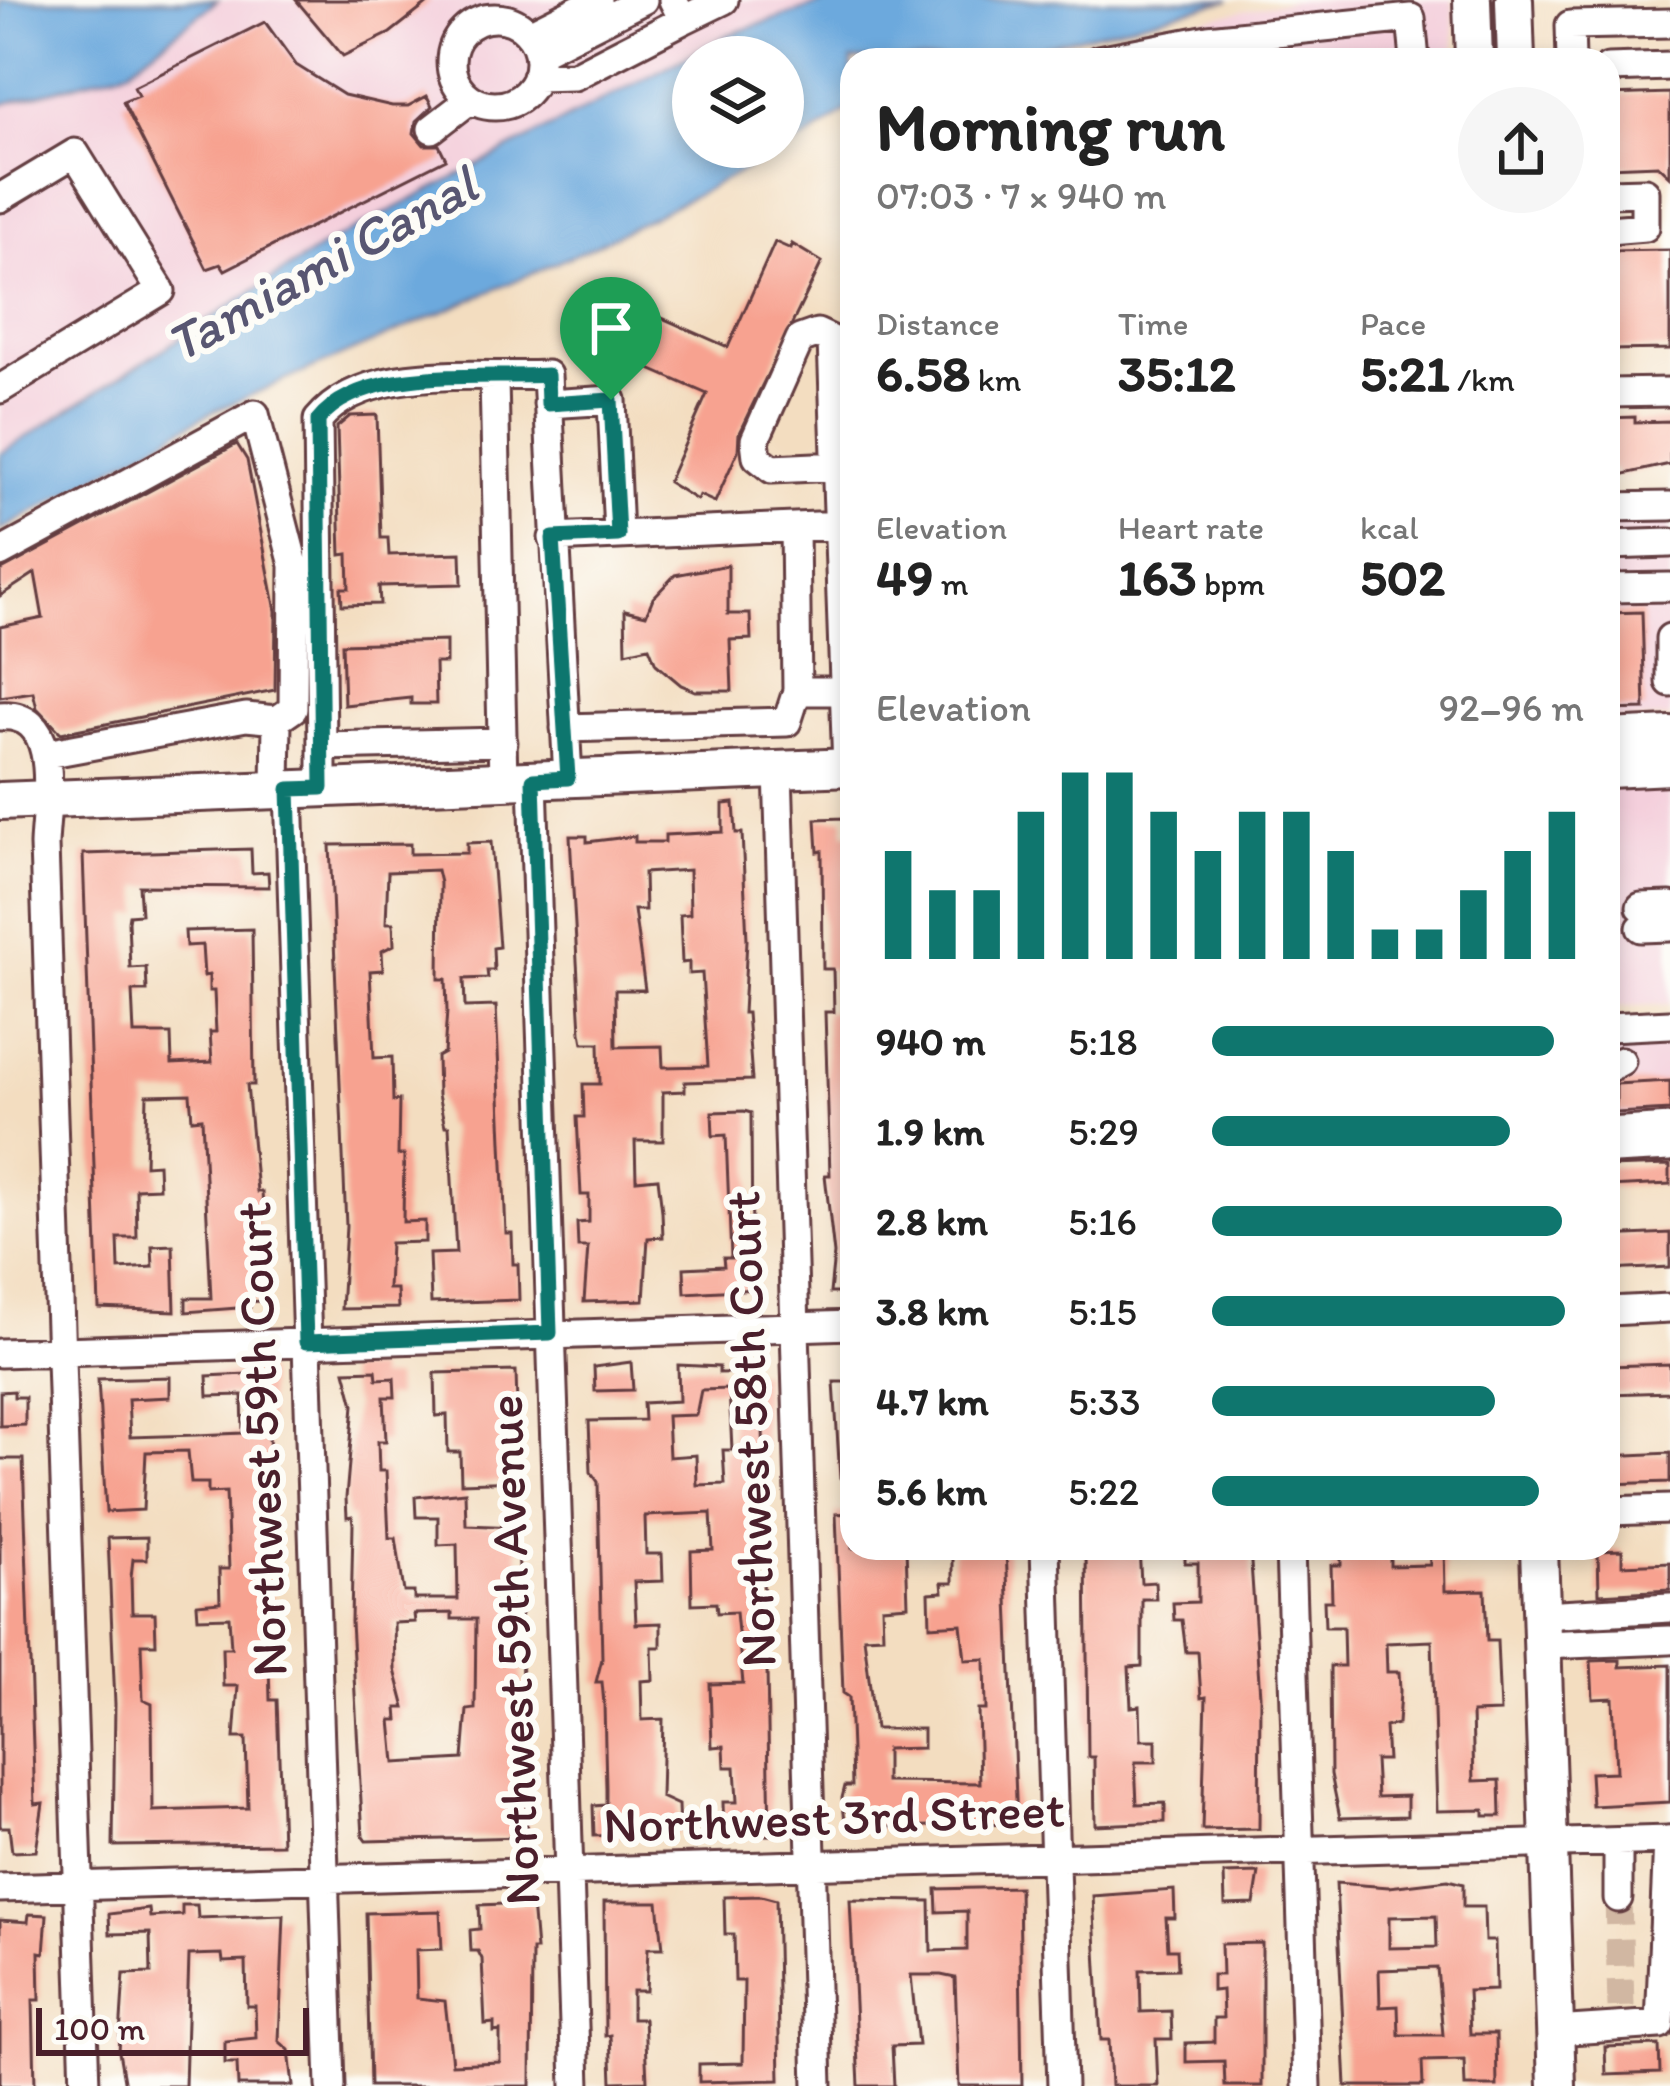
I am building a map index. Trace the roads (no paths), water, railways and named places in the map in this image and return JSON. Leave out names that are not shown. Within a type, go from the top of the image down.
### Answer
[{"type":"main road","points":[[1472,0],[1474,48]]},
{"type":"main road","points":[[1514,0],[1516,48]]},
{"type":"main road","points":[[1620,737],[1670,735]]},
{"type":"main road","points":[[1620,768],[1670,766]]},
{"type":"main road","points":[[0,800],[840,768]]},
{"type":"main road","points":[[1539,1560],[1557,2086]]},
{"type":"street","points":[[597,0],[527,37],[509,104],[471,99],[453,77],[453,49],[460,36],[482,20],[527,37],[574,76],[678,10],[724,0]]},
{"type":"street","points":[[527,37],[644,0]]},
{"type":"street","points":[[1161,48],[1411,17],[1414,48]]},
{"type":"street","points":[[1571,48],[1570,26],[1670,23]]},
{"type":"street","points":[[1620,68],[1670,67]]},
{"type":"street","points":[[432,129],[471,99]]},
{"type":"street","points":[[0,198],[75,152],[161,291],[0,389]]},
{"type":"street","points":[[1620,193],[1645,192],[1646,226],[1620,229]]},
{"type":"street","points":[[837,466],[772,469],[757,457],[755,440],[800,339],[817,333],[832,340],[837,466],[840,580]]},
{"type":"street","points":[[494,379],[503,742],[535,780],[565,728],[548,390]]},
{"type":"street","points":[[296,789],[322,746],[318,420],[334,400],[356,390],[494,379],[611,400],[618,535]]},
{"type":"street","points":[[1620,393],[1670,392]]},
{"type":"street","points":[[0,553],[255,414],[294,566],[293,709],[277,720],[246,717],[46,754]]},
{"type":"street","points":[[1620,507],[1658,506],[1659,543],[1620,545]]},
{"type":"street","points":[[553,538],[838,525]]},
{"type":"street","points":[[565,728],[787,722],[797,692],[795,527]]},
{"type":"street","points":[[1620,588],[1670,586]]},
{"type":"street","points":[[1670,638],[1670,682]]},
{"type":"street","points":[[797,692],[840,691]]},
{"type":"street","points":[[0,734],[1,716],[26,722],[46,754],[85,2086]]},
{"type":"street","points":[[277,720],[296,789]]},
{"type":"street","points":[[322,746],[503,742]]},
{"type":"street","name":"Northwest 58th Court","points":[[778,770],[818,2086]]},
{"type":"street","name":"Northwest 59th Avenue","points":[[535,780],[576,2086]]},
{"type":"street","name":"Northwest 59th Court","points":[[296,789],[306,1342],[331,2086]]},
{"type":"street","points":[[1670,906],[1641,917],[1670,927]]},
{"type":"street","points":[[1620,1026],[1670,1024]]},
{"type":"street","points":[[1620,1131],[1670,1128]]},
{"type":"street","points":[[1620,1150],[1670,1148]]},
{"type":"street","points":[[1620,1310],[1670,1308]]},
{"type":"street","points":[[0,1353],[840,1325]]},
{"type":"street","points":[[1620,1511],[1670,1509]]},
{"type":"street","points":[[1046,1560],[1062,2086]]},
{"type":"street","points":[[1290,1560],[1306,2086]]},
{"type":"street","points":[[1542,1630],[1670,1608]]},
{"type":"street","points":[[1542,1630],[1670,1640]]},
{"type":"street","points":[[1556,2031],[1623,2018],[1652,2029],[1663,2017],[1669,1840]]},
{"type":"street","name":"Northwest 3rd Street","points":[[0,1888],[1669,1840]]},
{"type":"street","points":[[1618,1842],[1618,1898]]},
{"type":"water","points":[[0,0],[218,0],[129,69],[0,105]]},
{"type":"water","points":[[832,0],[1230,0],[1035,48],[840,48],[840,116],[804,140],[804,36],[726,36]]},
{"type":"water","name":"Tamiami Canal","points":[[672,64],[672,168],[749,168],[588,249],[210,413],[0,531],[0,454],[325,245]]},
{"type":"tunnel","points":[[1618,1898],[1621,2007]]}]
